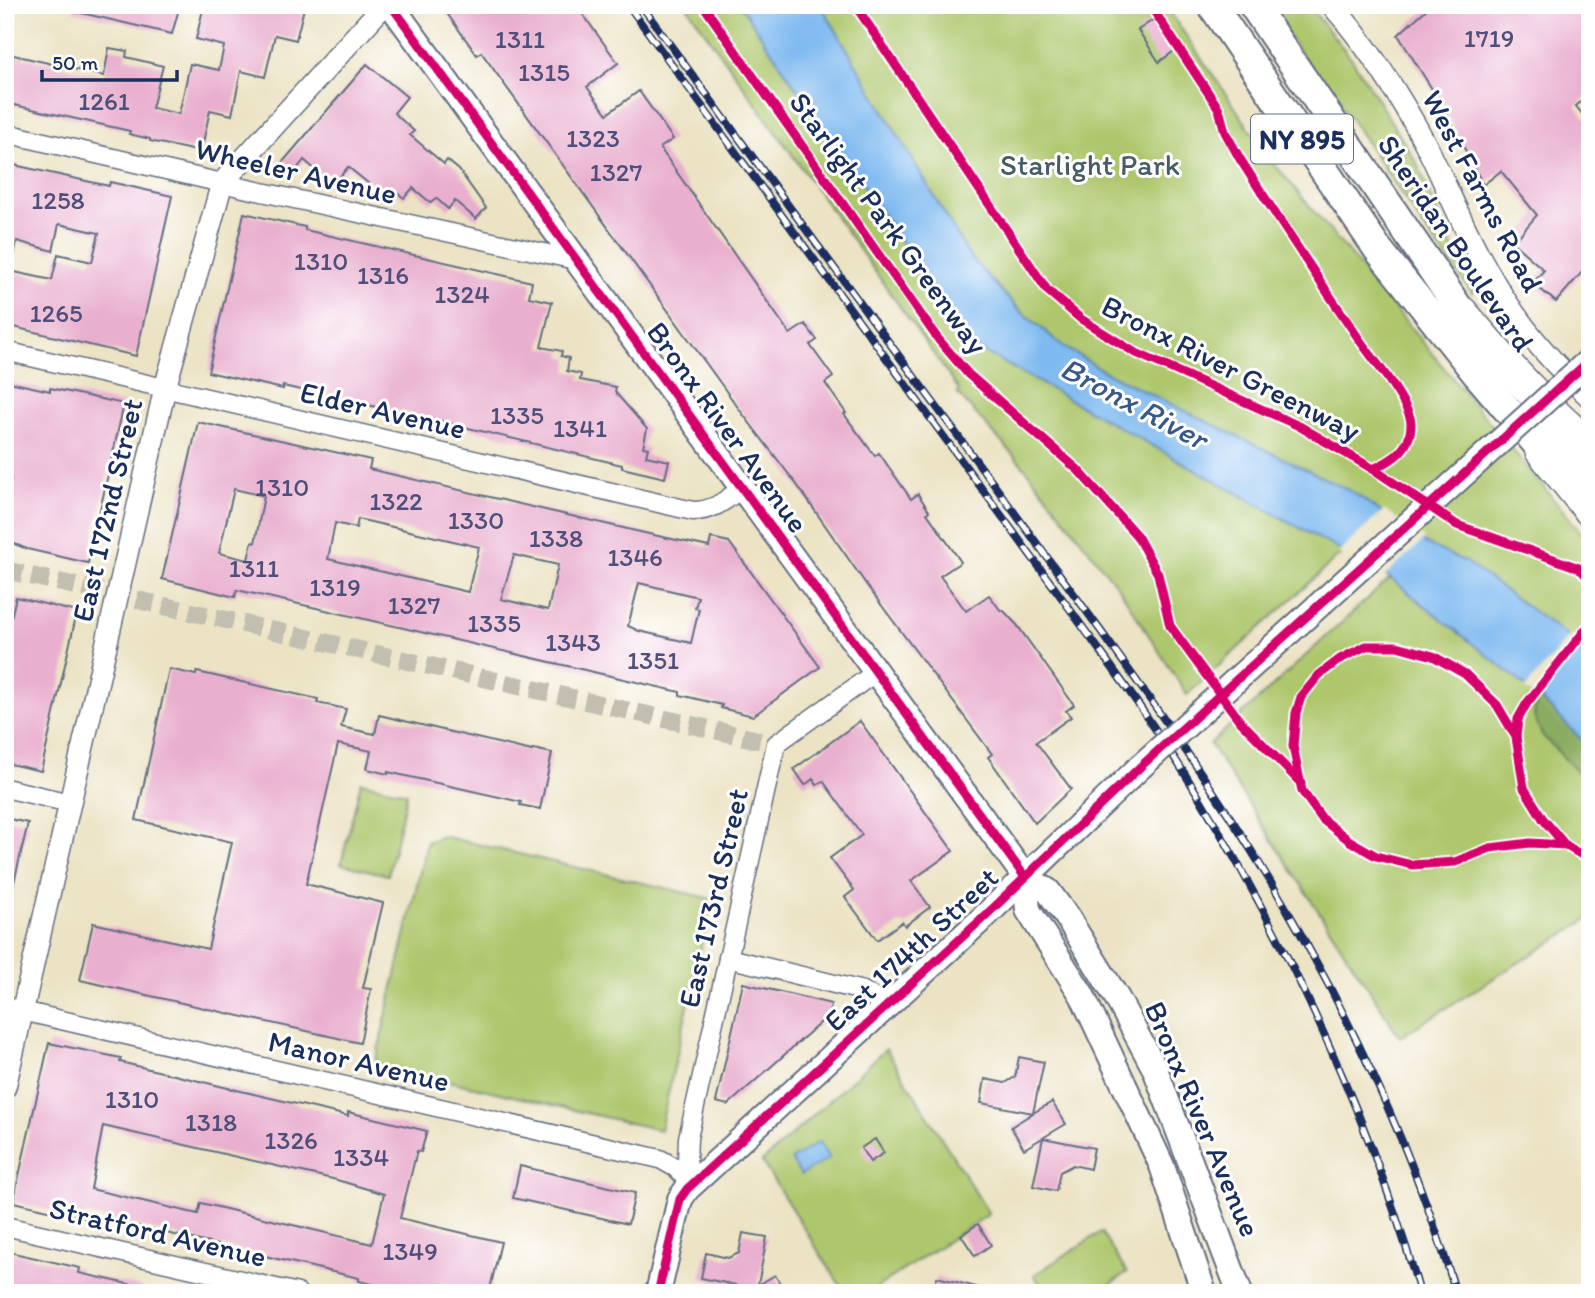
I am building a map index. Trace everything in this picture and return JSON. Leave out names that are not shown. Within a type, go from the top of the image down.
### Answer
[{"type":"highway","points":[[1462,313],[1520,379],[1590,446]]},
{"type":"highway","points":[[1541,450],[1590,510]]},
{"type":"main road","name":"Bronx River Avenue","points":[[391,5],[1025,877],[1048,891],[1068,917],[1117,998],[1154,1069],[1240,1293]]},
{"type":"main road","name":"Sheridan Boulevard","points":[[1212,5],[1377,248],[1470,365],[1590,504]]},
{"type":"main road","name":"Sheridan Boulevard","points":[[1253,5],[1513,386],[1590,475]]},
{"type":"main road","name":"East 174th Street","points":[[658,1293],[680,1199],[692,1184],[887,1006],[1140,767],[1590,360]]},
{"type":"main road","name":"Bronx River Avenue","points":[[1025,877],[1028,911],[1082,995],[1162,1166],[1204,1293]]},
{"type":"street","name":"East 172nd Street","points":[[5,1087],[14,1009],[70,803],[165,388],[222,183],[384,5]]},
{"type":"street","name":"West Farms Road","points":[[1332,5],[1366,48],[1406,110],[1440,173],[1479,256],[1503,297],[1549,355],[1590,397]]},
{"type":"street","name":"Wheeler Avenue","points":[[5,133],[576,260]]},
{"type":"street","name":"Elder Avenue","points":[[5,351],[693,511],[705,511],[718,506],[742,488]]},
{"type":"street","name":"East 173rd Street","points":[[692,1184],[687,1161],[688,1138],[776,744],[876,672]]},
{"type":"street","points":[[5,788],[70,803]]},
{"type":"street","points":[[728,958],[863,991],[887,1006]]},
{"type":"street","name":"Manor Avenue","points":[[14,1009],[660,1159],[676,1168],[692,1184]]},
{"type":"street","name":"Stratford Avenue","points":[[5,1226],[298,1293]]},
{"type":"green space","points":[[686,5],[740,5],[972,345],[1343,552],[1187,695],[1120,590],[1026,469],[957,393],[959,390]]},
{"type":"green space","name":"Starlight Park","points":[[821,5],[1165,5],[1271,160],[1590,543],[1590,661],[1466,562],[1426,544],[1352,492],[1109,374],[1063,346],[1019,309],[970,257]]},
{"type":"green space","points":[[1264,5],[1308,5],[1352,59],[1418,165],[1445,232],[1475,290],[1472,293],[1350,118]]},
{"type":"green space","points":[[1390,578],[1513,675],[1590,748],[1590,918],[1400,1037],[1210,744]]},
{"type":"green space","points":[[1537,695],[1590,748],[1590,785],[1542,735],[1534,717]]},
{"type":"green space","points":[[361,782],[407,793],[388,875],[341,864]]},
{"type":"green space","points":[[442,836],[712,899],[660,1130],[375,1064],[427,842]]},
{"type":"green space","points":[[886,1049],[989,1214],[868,1293],[845,1293],[762,1162]]},
{"type":"green space","points":[[1101,1232],[1127,1273],[1097,1293],[1046,1293],[1034,1275]]},
{"type":"water","name":"Bronx River","points":[[740,5],[821,5],[970,257],[1018,309],[1063,346],[1109,374],[1353,492],[1426,544],[1466,562],[1582,647],[1590,659],[1590,748],[1537,695],[1390,578],[972,345]]},
{"type":"water","points":[[819,1142],[829,1158],[801,1175],[791,1160]]},
{"type":"pier","points":[[1384,510],[1425,539],[1383,578],[1338,553]]},
{"type":"pier","points":[[1571,634],[1584,644],[1537,699],[1525,689]]},
{"type":"building","points":[[74,5],[180,5],[172,34],[73,11]]},
{"type":"building","points":[[204,5],[291,5],[304,8],[296,40],[275,35],[265,77],[241,71],[232,115],[210,110],[201,152],[150,141],[129,134],[130,131],[5,103],[5,53],[104,76],[109,48],[127,51],[126,57],[163,66],[152,108],[179,114],[190,64],[219,70],[224,46],[196,39]]},
{"type":"building","points":[[441,5],[576,5],[618,63],[587,87],[607,114],[639,91],[673,139],[660,148],[790,334],[805,324],[817,340],[810,345],[833,377],[825,383],[846,413],[844,414],[875,456],[879,453],[911,499],[918,494],[929,511],[927,513],[961,562],[940,576],[966,611],[989,595],[1001,611],[1017,625],[1074,705],[1066,711],[1071,717],[1036,742],[1071,789],[1035,823],[988,757],[992,754],[868,587],[797,485],[481,52],[477,55]]},
{"type":"building","points":[[1431,5],[1590,5],[1590,93],[1576,106],[1590,124],[1590,263],[1556,302],[1533,283],[1544,270],[1513,243],[1537,215],[1501,171],[1483,185],[1444,108],[1398,35]]},
{"type":"building","points":[[1156,18],[1177,49],[1159,62],[1138,30]]},
{"type":"building","points":[[367,64],[407,97],[394,113],[414,131],[410,135],[444,164],[447,160],[459,170],[486,208],[476,219],[455,201],[448,209],[436,198],[431,203],[413,188],[404,198],[396,192],[391,198],[386,194],[384,196],[348,167],[333,185],[304,160],[293,174],[281,164]]},
{"type":"building","points":[[5,163],[109,186],[110,182],[172,196],[136,356],[5,325],[5,270],[52,280],[58,254],[92,262],[99,233],[59,224],[53,251],[17,241],[11,269],[5,269]]},
{"type":"building","points":[[244,213],[305,227],[305,230],[532,282],[529,297],[552,302],[541,347],[562,351],[561,356],[569,358],[567,371],[581,374],[580,380],[616,387],[615,392],[647,429],[643,447],[648,448],[646,456],[669,461],[665,478],[452,424],[208,372]]},
{"type":"building","points":[[5,381],[124,404],[88,563],[27,549],[5,540],[5,503],[11,479],[5,478]]},
{"type":"building","points":[[198,422],[371,460],[369,469],[649,534],[709,547],[711,538],[729,542],[820,667],[753,716],[680,695],[680,692],[237,590],[235,597],[162,579]],"holes":[[[234,489],[264,496],[255,543],[252,542],[248,560],[219,553]],[[358,519],[479,547],[468,592],[328,559],[335,523],[356,528]],[[514,555],[558,565],[548,610],[501,599]],[[639,583],[698,597],[695,608],[699,609],[691,643],[628,626]]]},
{"type":"building","points":[[16,597],[77,612],[41,771],[5,763],[5,643]]},
{"type":"building","points":[[169,669],[196,675],[197,672],[318,699],[317,703],[346,709],[341,727],[375,734],[379,715],[532,751],[552,753],[540,809],[520,805],[521,802],[367,769],[371,751],[338,744],[306,884],[383,903],[363,988],[371,989],[360,1043],[80,980],[93,923],[208,949],[232,842],[136,820]]},
{"type":"building","points":[[860,721],[953,851],[911,881],[930,907],[905,926],[902,922],[877,940],[845,897],[854,890],[830,858],[862,835],[823,781],[817,785],[813,779],[805,785],[794,769]]},
{"type":"building","points":[[5,818],[28,823],[11,895],[5,894]]},
{"type":"building","points":[[743,983],[831,1004],[829,1015],[728,1105],[716,1102]]},
{"type":"building","points":[[49,1043],[121,1058],[120,1062],[348,1116],[348,1112],[427,1131],[421,1152],[417,1151],[400,1218],[501,1242],[489,1293],[409,1293],[359,1281],[359,1278],[85,1214],[84,1218],[13,1202]],"holes":[[[103,1126],[337,1180],[384,1194],[372,1244],[201,1203],[198,1214],[91,1189]]]},
{"type":"building","points":[[1019,1057],[1044,1062],[1033,1113],[981,1103],[985,1079],[1005,1083],[1015,1077]]},
{"type":"building","points":[[1052,1102],[1066,1124],[1024,1149],[1011,1127]]},
{"type":"building","points":[[1043,1138],[1094,1148],[1090,1169],[1073,1165],[1060,1172],[1056,1191],[1033,1186]]},
{"type":"building","points":[[875,1139],[884,1153],[870,1162],[861,1148]]},
{"type":"building","points":[[520,1166],[635,1193],[628,1224],[513,1198]]},
{"type":"building","points":[[978,1224],[991,1245],[975,1256],[961,1235]]},
{"type":"building","points":[[743,1233],[767,1237],[758,1285],[775,1275],[786,1293],[739,1293],[735,1285],[701,1278],[706,1253],[728,1258],[739,1253]]},
{"type":"building","points":[[5,1251],[80,1268],[79,1273],[142,1287],[141,1293],[43,1293],[5,1284]]},
{"type":"building","points":[[937,1277],[980,1288],[979,1293],[933,1293]]},
{"type":"tunnel","points":[[5,570],[776,744]]},
{"type":"railway","points":[[628,5],[1064,601],[1181,767],[1264,912],[1324,1035],[1377,1163],[1420,1293]]},
{"type":"railway","points":[[641,5],[1125,664],[1239,831],[1308,947],[1372,1073],[1426,1204],[1456,1293]]},
{"type":"cycle path","points":[[391,5],[1025,877]]},
{"type":"cycle path","name":"Starlight Park Greenway","points":[[703,5],[938,339],[968,374],[1078,470],[1137,536],[1158,574],[1170,626],[1240,721],[1301,783]]},
{"type":"cycle path","name":"Bronx River Greenway","points":[[855,5],[1047,290],[1081,319],[1134,352],[1299,426],[1373,469],[1457,525],[1579,568],[1590,579]]},
{"type":"cycle path","points":[[1150,5],[1219,109],[1225,132],[1240,159],[1405,406],[1411,424],[1408,440],[1394,457],[1373,469]]},
{"type":"cycle path","points":[[658,1293],[680,1199],[687,1189],[983,918],[1140,767],[1590,360]]},
{"type":"cycle path","points":[[1516,737],[1518,719],[1527,703],[1590,624]]},
{"type":"cycle path","points":[[1565,845],[1530,843],[1490,848],[1455,862],[1412,865],[1376,856],[1350,841],[1323,820],[1302,791],[1293,746],[1296,713],[1301,697],[1319,675],[1340,659],[1366,646],[1397,646],[1433,656],[1465,674],[1497,705],[1516,737],[1524,788],[1543,819],[1565,845],[1590,860]]}]
